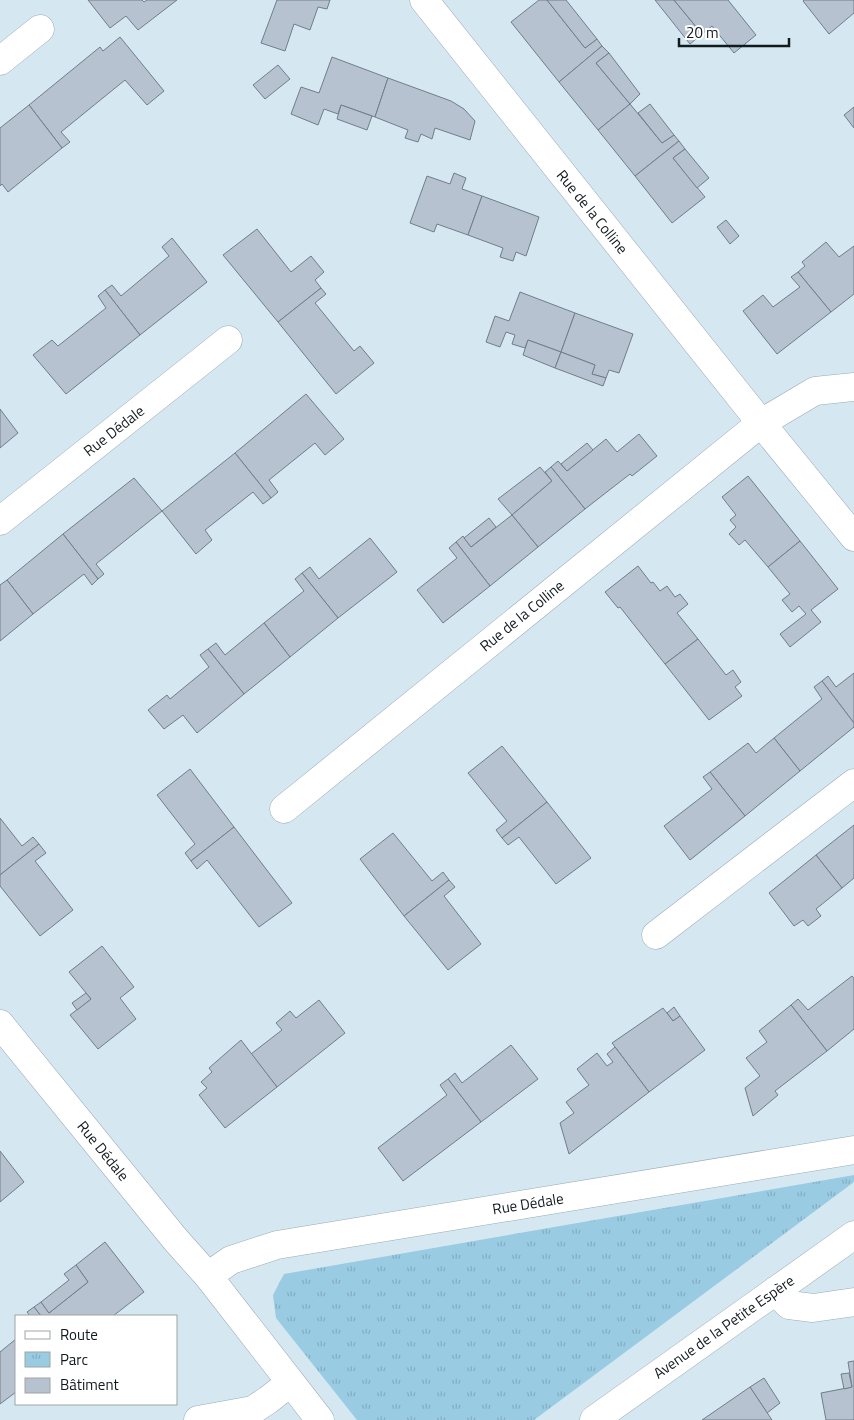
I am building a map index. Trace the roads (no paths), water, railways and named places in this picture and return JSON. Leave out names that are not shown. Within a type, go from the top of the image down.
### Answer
[{"type":"street","name":"Rue de la Colline","points":[[424,0],[854,537]]},
{"type":"street","points":[[0,61],[40,29]]},
{"type":"street","name":"Rue Dédale","points":[[0,521],[228,340]]},
{"type":"street","points":[[761,423],[815,391],[854,387]]},
{"type":"street","name":"Rue de la Colline","points":[[284,809],[761,423]]},
{"type":"street","points":[[656,934],[854,783]]},
{"type":"street","name":"Rue Dédale","points":[[0,1024],[208,1276],[320,1420]]},
{"type":"street","name":"Rue Dédale","points":[[208,1276],[231,1260],[277,1245],[854,1150]]},
{"type":"street","name":"Avenue de la Petite Espère","points":[[594,1420],[854,1235]]},
{"type":"street","points":[[775,1291],[789,1306],[813,1308],[854,1302]]},
{"type":"street","points":[[198,1420],[253,1410],[290,1383]]}]
